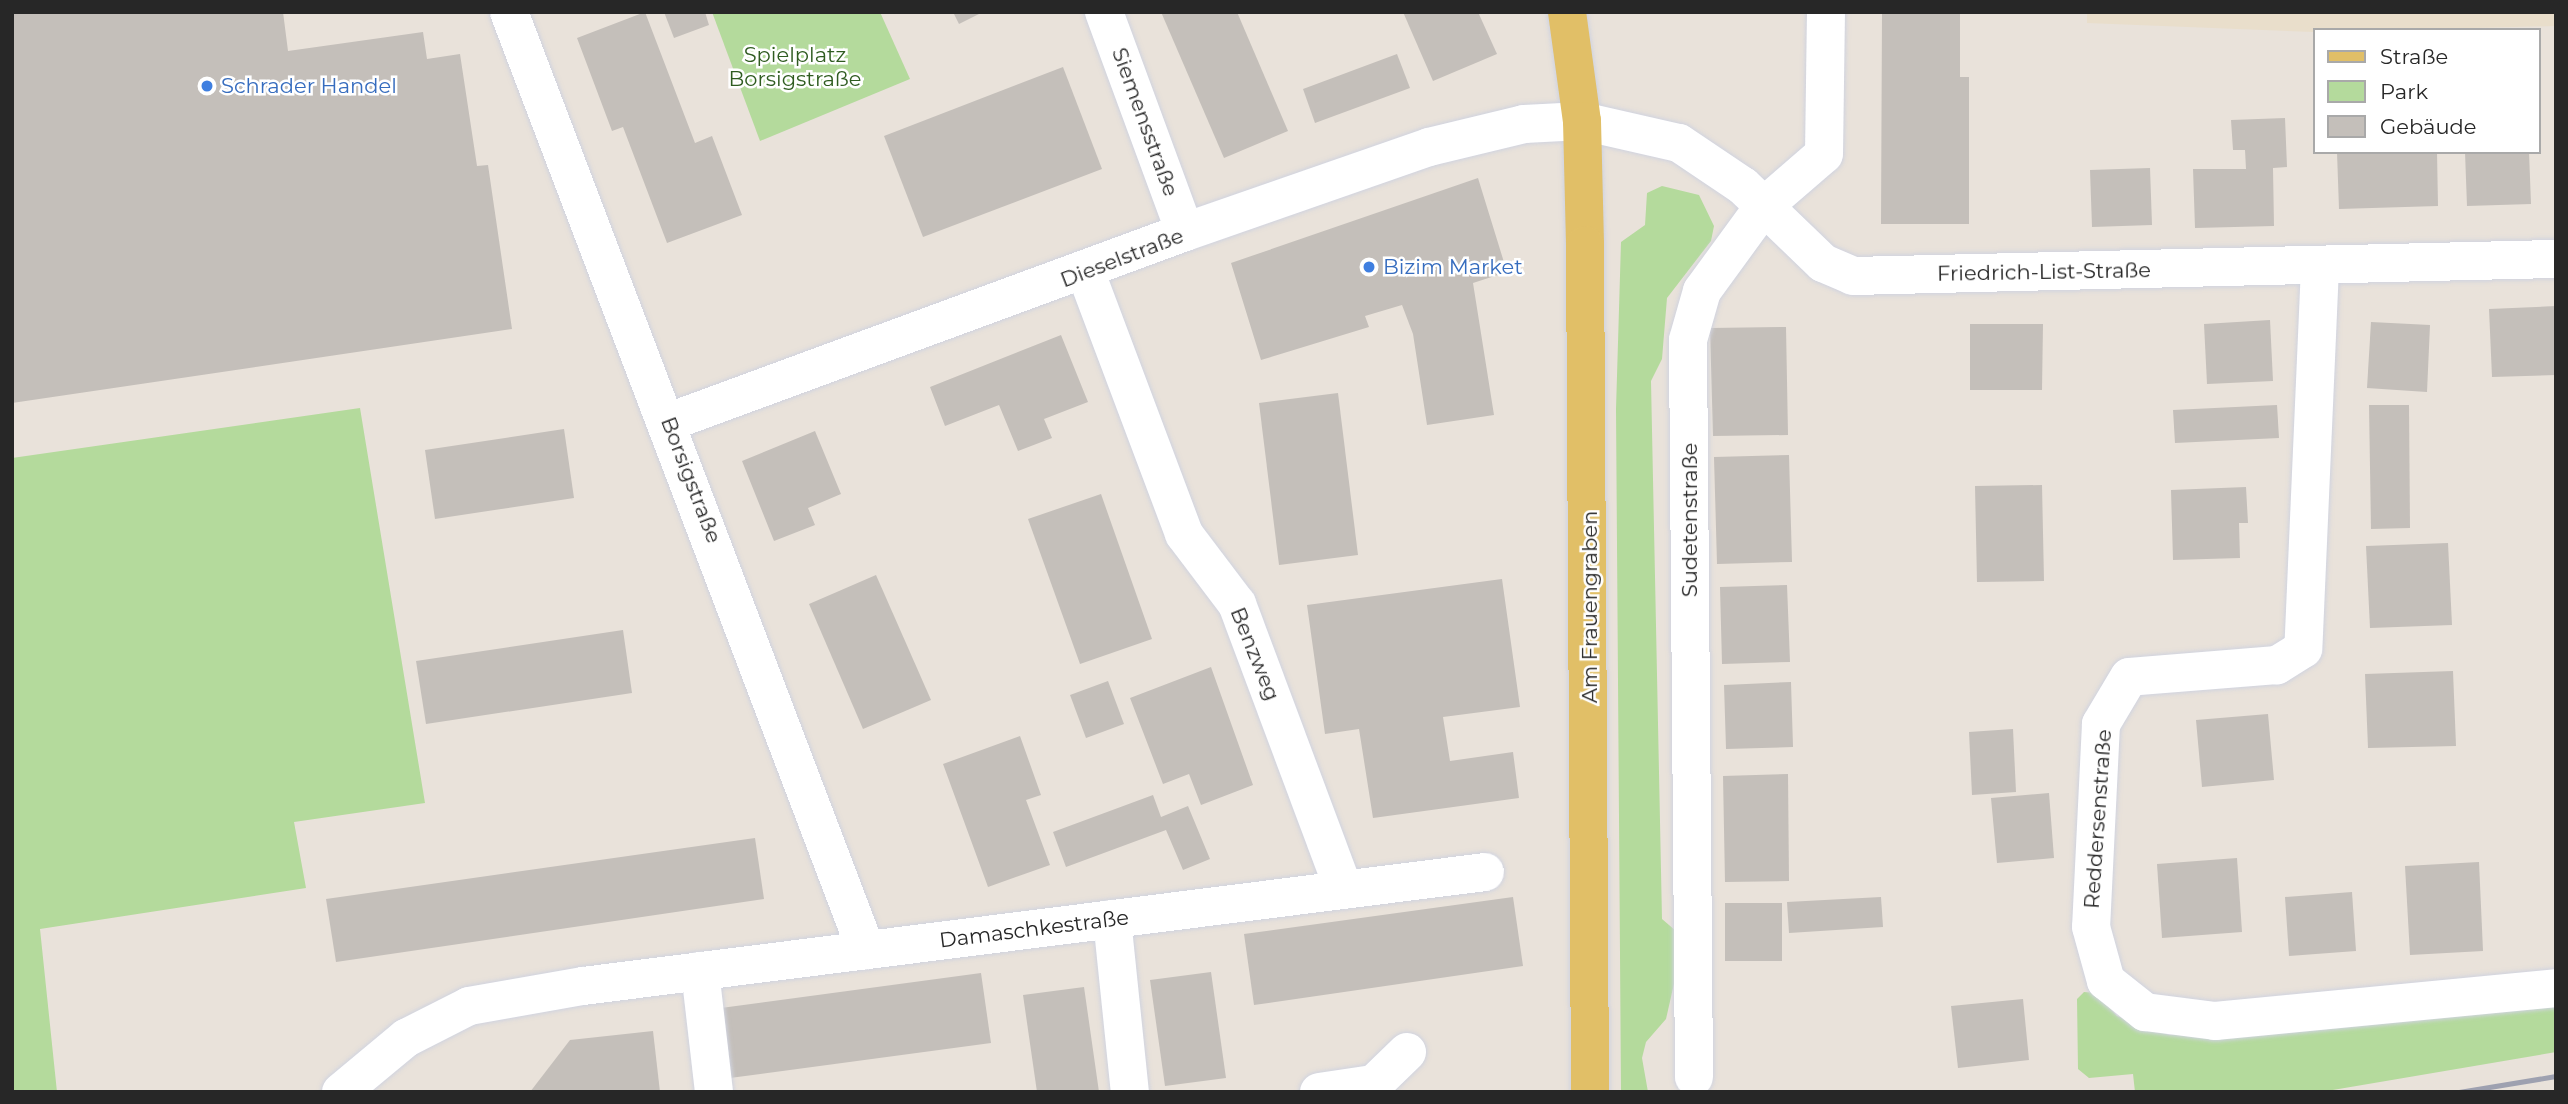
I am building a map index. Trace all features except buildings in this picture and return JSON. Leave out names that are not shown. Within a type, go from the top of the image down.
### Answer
[{"type":"main road","name":"Am Frauengraben","points":[[1567,12],[1582,121],[1590,505],[1590,1092]]},
{"type":"street","name":"Borsigstraße","points":[[509,12],[669,422],[866,950]]},
{"type":"street","name":"Siemensstraße","points":[[1104,12],[1185,232]]},
{"type":"street","name":"Sudetenstraße","points":[[1694,1077],[1688,340],[1702,291],[1764,206],[1824,154],[1826,12]]},
{"type":"street","name":"Dieselstraße","points":[[669,422],[1086,273],[1185,232],[1494,129],[1582,121]]},
{"type":"street","name":"Friedrich-List-Straße","points":[[1582,121],[1679,143],[1717,165],[1823,263],[1853,276],[2320,267],[2556,259]]},
{"type":"street","name":"Reddersenstraße","points":[[2320,267],[2303,649],[2277,665],[2130,677],[2101,724],[2091,927],[2106,981],[2145,1012],[2215,1021],[2556,988]]},
{"type":"street","name":"Benzweg","points":[[1086,273],[1184,534],[1237,604],[1344,890]]},
{"type":"street","name":"Damaschkestraße","points":[[341,1092],[406,1038],[469,1006],[583,986],[1486,873]]},
{"type":"street","points":[[1112,919],[1130,1092]]},
{"type":"street","points":[[700,971],[714,1092]]},
{"type":"street","points":[[1319,1092],[1374,1088],[1407,1052]]},
{"type":"shaded area","points":[[2087,12],[2556,12],[2556,26],[2312,28],[2312,32],[2087,23]]},
{"type":"green space","name":"Spielplatz Borsigstraße","points":[[712,12],[880,12],[910,79],[760,141]]},
{"type":"green space","points":[[1662,186],[1699,195],[1714,226],[1711,241],[1667,298],[1662,359],[1651,381],[1662,919],[1676,931],[1676,975],[1666,1019],[1646,1042],[1642,1058],[1648,1092],[1621,1092],[1616,409],[1621,242],[1645,225],[1647,193]]},
{"type":"green space","points":[[360,408],[425,803],[294,822],[306,888],[40,929],[57,1092],[12,1092],[12,458]]},
{"type":"green space","points":[[2084,992],[2096,993],[2117,1016],[2169,1035],[2556,1001],[2556,1052],[2321,1092],[2135,1092],[2133,1074],[2089,1078],[2078,1069],[2077,999]]},
{"type":"railway","points":[[2459,1092],[2556,1076]]},
{"type":"place","name":"Schrader Handel","points":[[207,86]]},
{"type":"place","name":"Bizim Market","points":[[1369,267]]}]
